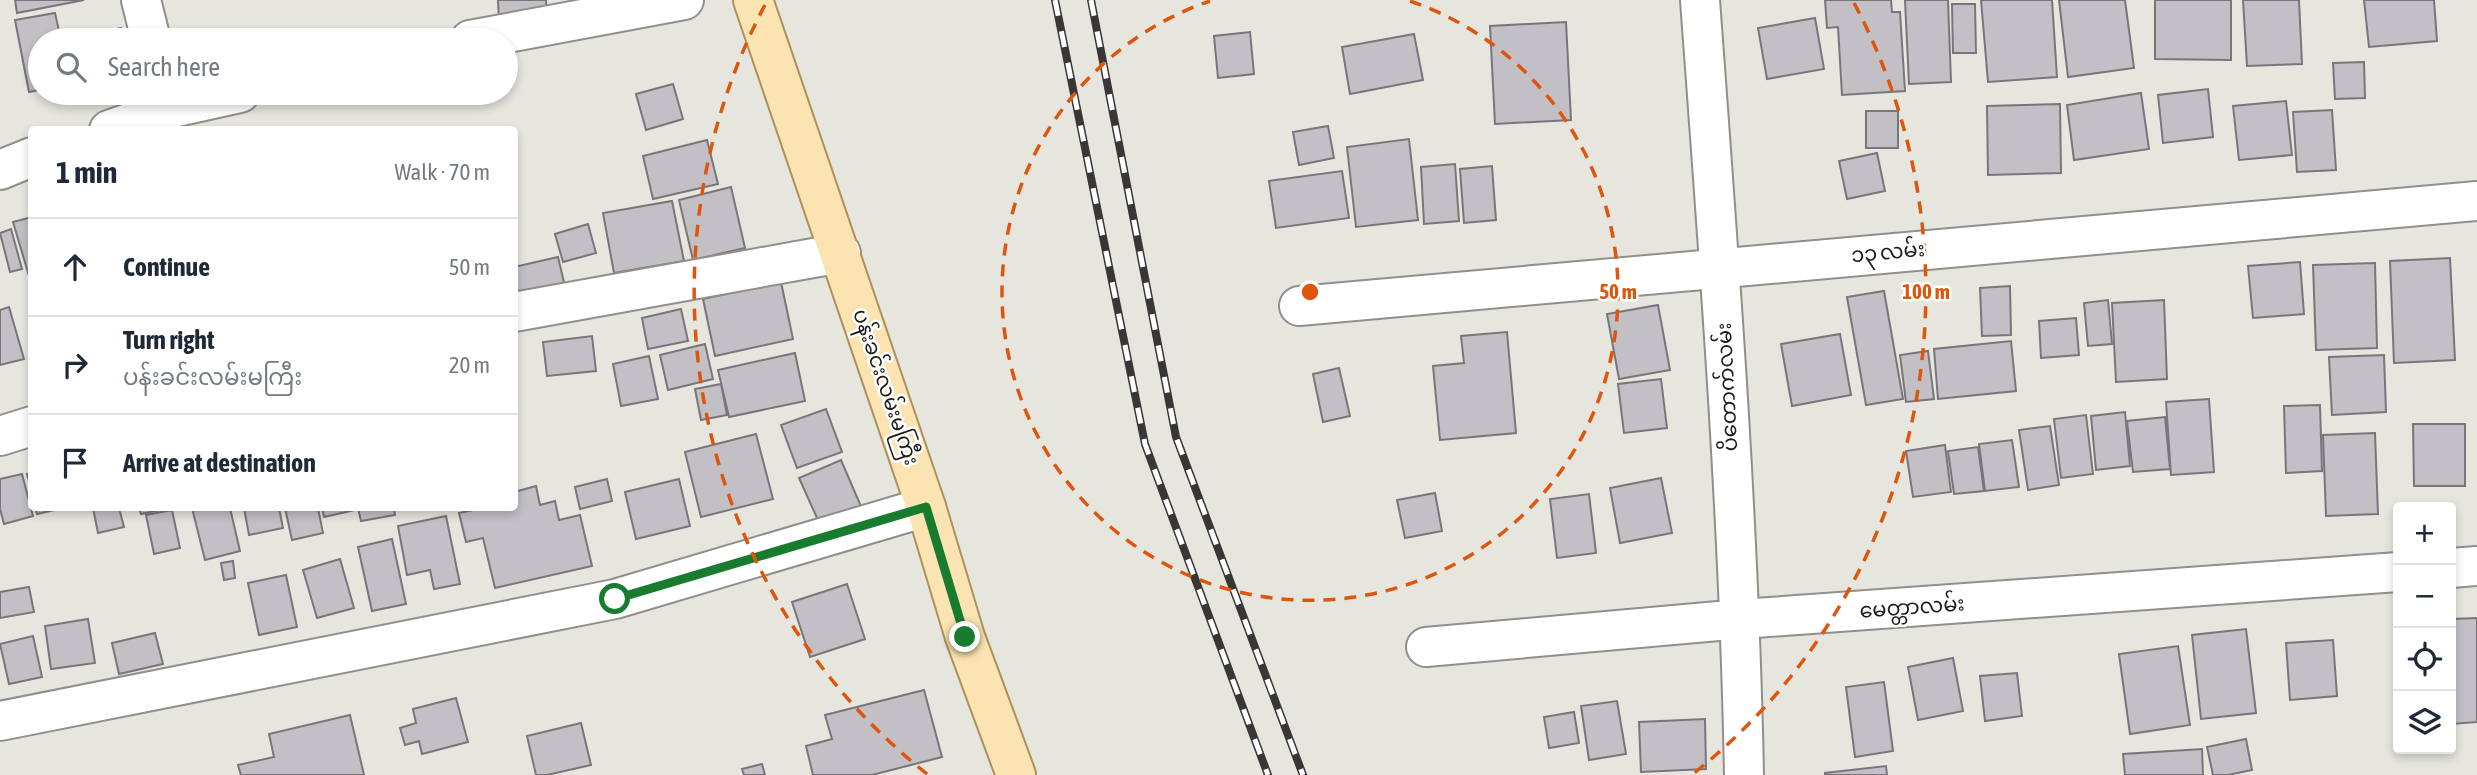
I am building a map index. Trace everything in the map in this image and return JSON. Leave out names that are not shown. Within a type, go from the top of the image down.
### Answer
[{"type":"main road","name":"ပန်းခင်းလမ်းမကြီး","points":[[754,0],[926,507],[965,637],[1016,775]]},
{"type":"street","points":[[141,0],[148,28]]},
{"type":"street","points":[[518,31],[684,0]]},
{"type":"street","name":"ပိတောက်လမ်း","points":[[1700,0],[1720,267],[1741,619],[1744,775]]},
{"type":"street","points":[[117,126],[158,105]]},
{"type":"street","points":[[0,170],[28,159]]},
{"type":"street","name":"၁၃ လမ်း","points":[[1298,306],[2477,201]]},
{"type":"street","points":[[518,311],[841,253]]},
{"type":"street","points":[[0,436],[28,427]]},
{"type":"street","points":[[0,721],[615,599],[926,507]]},
{"type":"street","points":[[2456,568],[2477,566]]},
{"type":"street","name":"မေတ္တာလမ်း","points":[[1426,647],[1741,619],[2393,572]]},
{"type":"building","points":[[15,0],[84,0],[17,13]]},
{"type":"building","points":[[498,0],[546,0],[547,20],[499,23]]},
{"type":"building","points":[[1825,0],[1891,0],[1892,12],[1900,12],[1905,91],[1842,95],[1838,27],[1827,28]]},
{"type":"building","points":[[1905,0],[1948,0],[1951,82],[1909,84]]},
{"type":"building","points":[[1981,0],[2052,0],[2057,77],[1988,82]]},
{"type":"building","points":[[2059,0],[2125,0],[2134,68],[2068,77]]},
{"type":"building","points":[[2155,0],[2231,0],[2231,60],[2155,59]]},
{"type":"building","points":[[2243,0],[2299,0],[2302,64],[2247,66]]},
{"type":"building","points":[[2364,0],[2434,0],[2437,41],[2369,47]]},
{"type":"building","points":[[1952,4],[1975,4],[1976,53],[1953,53]]},
{"type":"building","points":[[55,13],[58,28],[28,28],[28,87],[15,20]]},
{"type":"building","points":[[1815,18],[1824,69],[1767,79],[1758,28]]},
{"type":"building","points":[[1566,22],[1571,120],[1495,124],[1490,26]]},
{"type":"building","points":[[1250,32],[1254,74],[1218,78],[1214,36]]},
{"type":"building","points":[[1414,34],[1423,80],[1350,94],[1342,47]]},
{"type":"building","points":[[2364,62],[2365,98],[2335,99],[2333,63]]},
{"type":"building","points":[[673,84],[683,119],[646,130],[636,94]]},
{"type":"building","points":[[2208,89],[2213,137],[2163,143],[2158,95]]},
{"type":"building","points":[[2141,93],[2149,149],[2074,160],[2067,105]]},
{"type":"building","points":[[2286,101],[2292,155],[2239,160],[2233,106]]},
{"type":"building","points":[[2060,104],[2061,173],[1988,175],[1987,106]]},
{"type":"building","points":[[2332,110],[2336,170],[2297,172],[2293,112]]},
{"type":"building","points":[[1866,111],[1898,111],[1898,148],[1866,148]]},
{"type":"building","points":[[1328,126],[1334,158],[1299,165],[1293,132]]},
{"type":"building","points":[[1409,139],[1418,220],[1356,227],[1347,147]]},
{"type":"building","points":[[707,140],[718,184],[653,199],[643,156]]},
{"type":"building","points":[[1877,153],[1885,191],[1847,199],[1839,161]]},
{"type":"building","points":[[1455,164],[1459,221],[1424,224],[1421,167]]},
{"type":"building","points":[[1492,166],[1496,220],[1464,223],[1460,169]]},
{"type":"building","points":[[1342,171],[1349,218],[1276,228],[1269,181]]},
{"type":"building","points":[[731,187],[745,248],[693,260],[679,200]]},
{"type":"building","points":[[672,201],[684,261],[614,273],[603,213]]},
{"type":"building","points":[[28,218],[28,273],[13,222]]},
{"type":"building","points":[[588,224],[596,253],[563,262],[555,234]]},
{"type":"building","points":[[11,229],[22,269],[10,272],[0,233]]},
{"type":"building","points":[[558,257],[566,291],[519,302],[518,266]]},
{"type":"building","points":[[2450,258],[2455,360],[2394,363],[2390,261]]},
{"type":"building","points":[[2300,262],[2304,314],[2253,318],[2248,266]]},
{"type":"building","points":[[2375,263],[2377,348],[2316,350],[2313,265]]},
{"type":"building","points":[[781,282],[793,339],[715,356],[703,299]]},
{"type":"building","points":[[2010,286],[2011,335],[1982,336],[1980,288]]},
{"type":"building","points":[[1884,291],[1903,399],[1866,405],[1847,297]]},
{"type":"building","points":[[2108,300],[2112,344],[2088,346],[2084,303]]},
{"type":"building","points":[[2164,300],[2167,379],[2116,382],[2112,303]]},
{"type":"building","points":[[1658,305],[1670,370],[1619,379],[1607,314]]},
{"type":"building","points":[[9,307],[24,359],[0,365],[0,310]]},
{"type":"building","points":[[681,309],[688,341],[648,349],[642,318]]},
{"type":"building","points":[[2076,318],[2079,355],[2041,358],[2039,321]]},
{"type":"building","points":[[1507,332],[1516,433],[1440,440],[1433,366],[1464,363],[1461,336]]},
{"type":"building","points":[[1840,334],[1851,395],[1792,406],[1781,344]]},
{"type":"building","points":[[592,336],[596,371],[547,376],[543,342]]},
{"type":"building","points":[[2011,341],[2016,391],[1938,399],[1934,349]]},
{"type":"building","points":[[705,344],[713,379],[668,390],[660,355]]},
{"type":"building","points":[[1928,351],[1934,399],[1906,402],[1900,355]]},
{"type":"building","points":[[795,353],[805,401],[729,417],[718,370]]},
{"type":"building","points":[[2384,355],[2386,412],[2332,415],[2329,357]]},
{"type":"building","points":[[649,356],[658,399],[621,406],[613,364]]},
{"type":"building","points":[[1339,368],[1350,416],[1323,422],[1313,374]]},
{"type":"building","points":[[1661,379],[1667,428],[1624,433],[1618,384]]},
{"type":"building","points":[[721,384],[727,415],[701,420],[695,389]]},
{"type":"building","points":[[2209,399],[2214,472],[2171,475],[2166,402]]},
{"type":"building","points":[[2320,405],[2322,471],[2286,473],[2284,406]]},
{"type":"building","points":[[826,409],[842,452],[797,468],[781,425]]},
{"type":"building","points":[[2125,412],[2130,466],[2096,470],[2091,416]]},
{"type":"building","points":[[2086,415],[2093,474],[2061,478],[2054,419]]},
{"type":"building","points":[[2165,417],[2170,469],[2133,472],[2127,421]]},
{"type":"building","points":[[2413,424],[2465,424],[2465,486],[2414,486]]},
{"type":"building","points":[[2050,426],[2059,485],[2028,490],[2019,430]]},
{"type":"building","points":[[2375,433],[2378,514],[2326,516],[2323,435]]},
{"type":"building","points":[[756,434],[773,499],[701,517],[685,452]]},
{"type":"building","points":[[2012,440],[2019,487],[1985,491],[1979,444]]},
{"type":"building","points":[[1945,445],[1951,492],[1913,497],[1906,451]]},
{"type":"building","points":[[1978,447],[1984,491],[1954,494],[1948,451]]},
{"type":"building","points":[[841,460],[863,511],[822,529],[799,478]]},
{"type":"building","points":[[22,474],[28,497],[28,511],[32,511],[33,516],[4,524],[0,509],[0,479]]},
{"type":"building","points":[[1661,478],[1672,533],[1620,543],[1610,488]]},
{"type":"building","points":[[607,479],[612,501],[580,509],[575,487]]},
{"type":"building","points":[[679,479],[690,526],[636,539],[625,492]]},
{"type":"building","points":[[536,486],[540,505],[555,501],[559,520],[580,515],[592,566],[495,588],[483,538],[466,542],[459,513],[518,511],[518,491]]},
{"type":"building","points":[[1435,493],[1442,531],[1405,538],[1397,500]]},
{"type":"building","points":[[1589,494],[1596,553],[1557,558],[1550,499]]},
{"type":"building","points":[[94,511],[120,511],[124,527],[98,533]]},
{"type":"building","points":[[172,511],[180,548],[154,554],[146,515]]},
{"type":"building","points":[[193,511],[231,511],[240,551],[205,560]]},
{"type":"building","points":[[245,511],[280,511],[283,528],[249,535]]},
{"type":"building","points":[[286,511],[319,511],[323,533],[292,540]]},
{"type":"building","points":[[323,511],[351,511],[324,517]]},
{"type":"building","points":[[359,511],[394,511],[395,515],[361,521]]},
{"type":"building","points":[[446,516],[460,584],[434,589],[430,570],[407,575],[398,526]]},
{"type":"building","points":[[392,539],[406,604],[372,611],[358,547]]},
{"type":"building","points":[[340,559],[354,608],[317,618],[303,570]]},
{"type":"building","points":[[233,561],[235,578],[224,580],[221,563]]},
{"type":"building","points":[[286,575],[297,627],[259,635],[248,583]]},
{"type":"building","points":[[847,584],[865,639],[810,657],[792,602]]},
{"type":"building","points":[[29,587],[34,612],[0,618],[0,592]]},
{"type":"building","points":[[2477,618],[2477,722],[2456,724],[2456,619]]},
{"type":"building","points":[[88,619],[95,663],[51,669],[45,626]]},
{"type":"building","points":[[2246,629],[2256,713],[2201,719],[2192,635]]},
{"type":"building","points":[[155,633],[163,664],[119,674],[112,643]]},
{"type":"building","points":[[33,636],[42,677],[9,684],[0,644]]},
{"type":"building","points":[[2333,640],[2337,696],[2290,700],[2286,643]]},
{"type":"building","points":[[2178,646],[2190,725],[2130,734],[2119,654]]},
{"type":"building","points":[[1953,658],[1963,711],[1918,720],[1908,667]]},
{"type":"building","points":[[2017,673],[2022,716],[1985,721],[1980,676]]},
{"type":"building","points":[[1884,682],[1893,751],[1855,757],[1846,687]]},
{"type":"building","points":[[924,690],[942,757],[872,775],[813,775],[806,746],[832,739],[825,715]]},
{"type":"building","points":[[456,698],[468,742],[422,754],[419,741],[405,745],[400,728],[416,723],[413,709]]},
{"type":"building","points":[[1617,701],[1626,754],[1589,760],[1581,706]]},
{"type":"building","points":[[1574,712],[1579,743],[1549,748],[1544,717]]},
{"type":"building","points":[[350,715],[364,775],[241,775],[238,765],[274,757],[269,734]]},
{"type":"building","points":[[1705,719],[1706,769],[1641,772],[1639,722]]},
{"type":"building","points":[[581,723],[591,765],[536,775],[527,736]]},
{"type":"building","points":[[2246,739],[2252,770],[2213,775],[2207,747]]},
{"type":"building","points":[[2202,749],[2203,775],[2125,775],[2123,754]]},
{"type":"building","points":[[762,764],[765,775],[744,775],[742,769]]},
{"type":"building","points":[[1886,766],[1887,775],[1825,775],[1825,773]]},
{"type":"railway","points":[[1055,0],[1145,444],[1268,775]]},
{"type":"railway","points":[[1091,0],[1176,437],[1303,775]]},
{"type":"route","points":[[615,599],[926,507],[965,637]]}]
